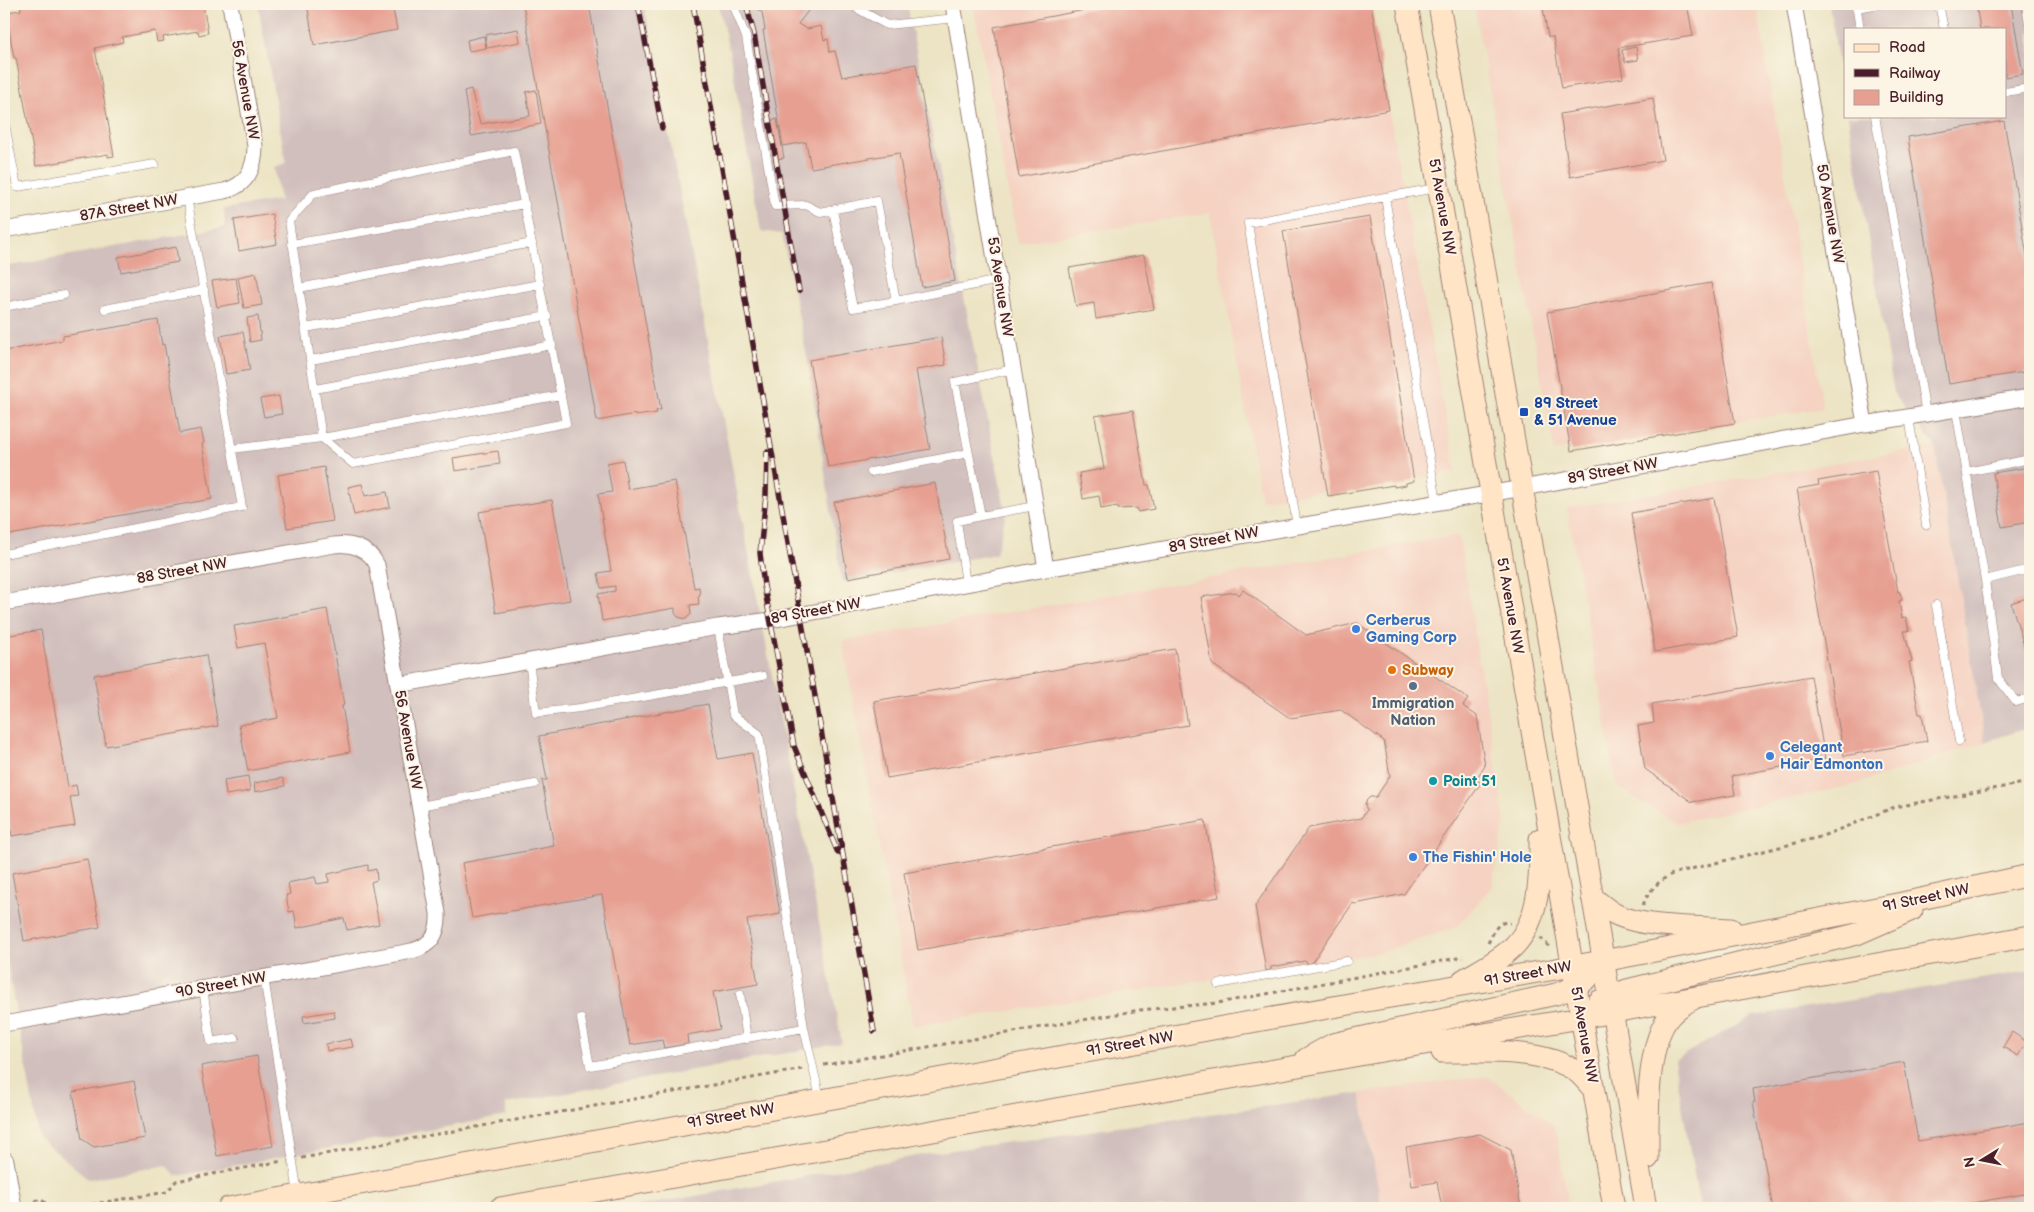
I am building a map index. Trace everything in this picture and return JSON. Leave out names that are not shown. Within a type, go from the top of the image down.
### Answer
[{"type":"main road","name":"51 Avenue NW","points":[[1407,4],[1614,1208]]},
{"type":"main road","points":[[1439,4],[1647,1208]]},
{"type":"main road","points":[[1452,987],[1498,959],[1514,946],[1532,916],[1540,874],[1542,788]]},
{"type":"main road","name":"91 Street NW","points":[[1603,961],[1953,892],[2030,874]]},
{"type":"main road","points":[[1612,1004],[1858,934],[1953,892]]},
{"type":"main road","points":[[1592,897],[1618,915],[1638,920],[1677,926],[1764,930]]},
{"type":"main road","points":[[500,1208],[1581,1018],[1587,1008],[1696,997],[2030,936]]},
{"type":"main road","points":[[1291,1068],[1334,1044],[1556,994],[1574,977],[1585,981],[1603,961]]},
{"type":"main road","name":"91 Street NW","points":[[228,1208],[1355,1003],[1452,987],[1574,977]]},
{"type":"main road","points":[[1647,1208],[1650,1083],[1657,1047],[1661,1031],[1669,1017],[1678,1008],[1696,997]]},
{"type":"main road","points":[[1382,1052],[1498,1052],[1521,1054],[1553,1061],[1569,1067],[1577,1072],[1593,1089]]},
{"type":"main road","points":[[270,1208],[295,1197]]},
{"type":"street","name":"56 Avenue NW","points":[[230,4],[255,146],[255,157],[249,175]]},
{"type":"street","name":"50 Avenue NW","points":[[1794,4],[1865,424]]},
{"type":"street","name":"53 Avenue NW","points":[[955,11],[1046,570]]},
{"type":"street","name":"87A Street NW","points":[[4,230],[233,189],[249,175]]},
{"type":"street","name":"89 Street NW","points":[[398,685],[718,627],[1523,488],[1865,424],[2030,396]]},
{"type":"street","name":"88 Street NW","points":[[4,603],[334,545],[343,544],[361,548]]},
{"type":"street","name":"56 Avenue NW","points":[[361,548],[374,559],[377,565],[438,913],[437,932],[434,938]]},
{"type":"street","name":"90 Street NW","points":[[4,1024],[412,951],[427,945],[434,938]]},
{"type":"street","points":[[4,1161],[12,1208]]},
{"type":"lane","points":[[739,4],[735,9],[746,37],[775,206],[806,205],[820,212],[877,201],[896,302]]},
{"type":"lane","points":[[849,4],[887,24],[955,11]]},
{"type":"lane","points":[[1860,28],[1856,6],[1880,4]]},
{"type":"lane","points":[[1939,4],[1944,28]]},
{"type":"lane","points":[[2026,4],[2030,31]]},
{"type":"lane","points":[[2006,92],[2030,88]]},
{"type":"lane","points":[[1875,118],[1926,414]]},
{"type":"lane","points":[[4,119],[17,187],[154,164]]},
{"type":"lane","points":[[514,151],[532,243],[566,423],[353,464],[322,438],[289,221],[314,193],[514,151]]},
{"type":"lane","points":[[1297,526],[1248,223],[1439,188]]},
{"type":"lane","points":[[1385,197],[1437,502]]},
{"type":"lane","points":[[4,554],[242,507],[187,198]]},
{"type":"lane","points":[[292,244],[524,204]]},
{"type":"lane","points":[[833,210],[853,308],[896,302],[999,280]]},
{"type":"lane","points":[[299,288],[532,243]]},
{"type":"lane","points":[[306,328],[540,284]]},
{"type":"lane","points":[[105,309],[204,290]]},
{"type":"lane","points":[[4,307],[64,295]]},
{"type":"lane","points":[[311,360],[547,316]]},
{"type":"lane","points":[[316,389],[552,346]]},
{"type":"lane","points":[[981,516],[955,382],[1013,369]]},
{"type":"lane","points":[[232,449],[322,438],[561,395]]},
{"type":"lane","points":[[1956,410],[1985,580],[1998,678],[2016,702],[2030,698]]},
{"type":"lane","points":[[1909,417],[1926,525]]},
{"type":"lane","points":[[872,472],[969,453]]},
{"type":"lane","points":[[1967,472],[2030,459]]},
{"type":"lane","points":[[966,584],[957,521],[1035,506]]},
{"type":"lane","points":[[1985,580],[2030,569]]},
{"type":"lane","points":[[1936,605],[1960,741]]},
{"type":"lane","points":[[718,627],[733,715],[759,734],[804,1028],[820,1100]]},
{"type":"lane","points":[[530,661],[536,713],[763,676]]},
{"type":"lane","points":[[420,806],[536,784]]},
{"type":"lane","points":[[1218,984],[1347,961]]},
{"type":"lane","points":[[264,977],[292,1160],[295,1197]]},
{"type":"lane","points":[[203,988],[211,1042],[235,1038]]},
{"type":"lane","points":[[740,994],[747,1038]]},
{"type":"lane","points":[[581,1019],[590,1066],[804,1028]]},
{"type":"path","points":[[1642,907],[1652,889],[1667,876],[1674,873],[1820,837],[1895,807],[2030,782]]},
{"type":"path","points":[[1482,949],[1498,924],[1506,922],[1517,925]]},
{"type":"path","points":[[1533,933],[1548,944],[1552,952]]},
{"type":"path","points":[[68,1208],[167,1192],[176,1181],[292,1160],[1140,1010],[1227,1002],[1447,961],[1469,955]]},
{"type":"path","points":[[23,1208],[40,1199],[53,1208]]},
{"type":"shaded area","points":[[258,4],[644,4],[842,1043],[506,1104],[506,1116],[176,1176],[167,1165],[89,1179],[39,1138],[4,946],[4,267],[225,227],[224,209],[280,200],[274,167],[286,163]]},
{"type":"shaded area","points":[[718,4],[907,4],[1006,514],[996,554],[842,582],[807,357],[782,234],[761,231],[730,55]]},
{"type":"shaded area","points":[[973,4],[1369,4],[1456,472],[1261,500],[1210,213],[1018,243]]},
{"type":"shaded area","points":[[1474,4],[1757,4],[1823,408],[1554,451]]},
{"type":"shaded area","points":[[1829,4],[2030,4],[2030,727],[1985,742],[1935,446],[1894,394],[1848,118],[2006,118],[2006,28],[1844,28],[1844,96]]},
{"type":"shaded area","points":[[1935,446],[1985,742],[1854,785],[1676,823],[1617,787],[1567,508]]},
{"type":"shaded area","points":[[1459,535],[1505,822],[1492,886],[1457,927],[1379,953],[913,1026],[842,641]]},
{"type":"shaded area","points":[[2030,971],[2030,1208],[1700,1208],[1674,1060],[1753,1016]]},
{"type":"shaded area","points":[[1487,1076],[1555,1126],[1569,1208],[1382,1208],[1360,1093]]},
{"type":"shaded area","points":[[1360,1093],[1382,1208],[629,1208],[939,1152]]},
{"type":"building","points":[[20,4],[203,4],[208,33],[199,35],[198,31],[163,37],[164,41],[157,42],[155,31],[122,37],[123,42],[95,48],[114,156],[108,157],[108,154],[36,166],[6,12],[21,10]]},
{"type":"building","points":[[307,4],[392,4],[397,30],[314,45]]},
{"type":"building","points":[[523,4],[589,4],[661,410],[656,410],[657,413],[635,416],[635,414],[597,421]]},
{"type":"building","points":[[758,4],[806,4],[811,7],[798,24],[807,29],[821,26],[824,40],[828,39],[830,52],[835,51],[842,77],[916,64],[955,281],[922,287],[899,153],[811,168],[806,142],[783,146],[763,30],[765,30],[762,12],[756,8]]},
{"type":"building","points":[[1117,4],[1371,4],[1389,110],[1019,177],[994,27]]},
{"type":"building","points":[[1548,4],[1687,4],[1693,36],[1618,48],[1623,78],[1562,88],[1553,37],[1548,37],[1543,8],[1548,7]]},
{"type":"building","points":[[1976,4],[2011,4],[2023,74],[2006,77],[2006,28],[1980,28]]},
{"type":"building","points":[[518,29],[520,42],[487,48],[485,35]]},
{"type":"building","points":[[484,36],[486,48],[469,51],[467,40]]},
{"type":"building","points":[[1636,47],[1638,60],[1625,62],[1622,50]]},
{"type":"building","points":[[471,89],[480,124],[530,116],[526,92],[536,90],[541,124],[471,136],[464,91]]},
{"type":"building","points":[[1653,98],[1663,160],[1570,177],[1560,114]]},
{"type":"building","points":[[777,119],[784,158],[776,159],[770,121]]},
{"type":"building","points":[[2004,121],[2030,274],[2030,371],[1949,384],[1908,137]]},
{"type":"building","points":[[272,214],[277,244],[239,251],[234,220]]},
{"type":"building","points":[[1370,217],[1414,481],[1406,483],[1406,485],[1394,487],[1394,485],[1328,496],[1283,231]]},
{"type":"building","points":[[176,247],[178,262],[121,272],[118,257]]},
{"type":"building","points":[[1144,255],[1154,309],[1096,319],[1094,303],[1076,306],[1069,268]]},
{"type":"building","points":[[256,273],[262,305],[244,308],[238,277]]},
{"type":"building","points":[[236,278],[240,303],[217,307],[212,281]]},
{"type":"building","points":[[1711,283],[1735,423],[1571,451],[1547,312]]},
{"type":"building","points":[[258,316],[261,340],[250,342],[247,318]]},
{"type":"building","points":[[158,320],[180,433],[201,429],[212,499],[4,536],[4,351],[63,340],[63,336]]},
{"type":"building","points":[[243,332],[250,370],[226,374],[220,336]]},
{"type":"building","points":[[941,337],[946,365],[916,370],[930,449],[828,467],[809,360]]},
{"type":"building","points":[[279,396],[282,414],[264,417],[260,399]]},
{"type":"building","points":[[1133,410],[1146,485],[1149,485],[1154,509],[1138,512],[1137,508],[1118,509],[1117,506],[1101,509],[1099,496],[1083,499],[1079,473],[1104,469],[1095,416]]},
{"type":"building","points":[[498,451],[500,464],[455,471],[453,458]]},
{"type":"building","points":[[623,460],[628,489],[675,481],[694,588],[699,587],[700,596],[698,596],[699,604],[690,605],[691,614],[686,619],[678,617],[675,613],[675,608],[602,621],[598,594],[615,591],[615,586],[601,588],[598,573],[611,571],[598,494],[612,492],[607,463]]},
{"type":"building","points":[[324,467],[333,521],[287,528],[278,475]]},
{"type":"building","points":[[2030,467],[2030,522],[2002,527],[1993,473]]},
{"type":"building","points":[[1876,471],[1898,592],[1900,592],[1902,600],[1899,601],[1902,618],[1906,617],[1909,631],[1904,631],[1912,661],[1909,662],[1919,714],[1922,714],[1927,741],[1844,756],[1797,489],[1819,485],[1818,481]]},
{"type":"building","points":[[935,483],[949,559],[848,578],[834,502]]},
{"type":"building","points":[[362,484],[365,496],[387,492],[390,507],[354,515],[348,487]]},
{"type":"building","points":[[1714,498],[1738,637],[1655,652],[1631,513]]},
{"type":"building","points":[[552,500],[570,600],[496,613],[479,512]]},
{"type":"building","name":"Point 51","points":[[1243,590],[1306,635],[1357,623],[1468,699],[1463,706],[1477,716],[1485,766],[1476,779],[1481,783],[1404,894],[1353,903],[1310,965],[1305,961],[1271,967],[1271,970],[1266,971],[1255,906],[1309,828],[1361,818],[1367,810],[1366,801],[1370,797],[1376,797],[1390,776],[1384,741],[1341,710],[1290,718],[1212,664],[1201,597],[1236,592],[1239,595]]},
{"type":"building","points":[[2030,597],[2030,665],[2011,603]]},
{"type":"building","points":[[327,609],[344,705],[342,706],[350,752],[248,771],[239,725],[278,718],[264,643],[238,648],[234,626]]},
{"type":"building","points":[[41,630],[68,787],[76,785],[78,796],[70,797],[75,826],[12,836],[4,787],[4,636]]},
{"type":"building","points":[[1175,649],[1188,725],[887,778],[874,701]]},
{"type":"building","points":[[206,655],[218,726],[106,746],[94,675]]},
{"type":"building","points":[[1811,676],[1825,759],[1732,776],[1735,795],[1692,802],[1645,769],[1638,726],[1654,723],[1652,704]]},
{"type":"building","points":[[708,704],[718,759],[752,753],[780,914],[747,920],[758,984],[713,992],[720,1029],[687,1035],[688,1044],[664,1048],[662,1040],[630,1045],[602,895],[472,918],[462,863],[554,846],[542,780],[547,780],[539,736]]},
{"type":"building","points":[[248,776],[250,791],[226,795],[224,780]]},
{"type":"building","points":[[283,778],[285,786],[255,792],[254,783]]},
{"type":"building","points":[[1205,820],[1219,897],[918,950],[904,873]]},
{"type":"building","points":[[87,859],[100,927],[24,941],[12,873]]},
{"type":"building","points":[[368,865],[368,871],[376,869],[377,880],[371,882],[379,924],[347,930],[344,918],[297,928],[294,911],[289,912],[286,895],[290,894],[288,883],[315,877],[317,884],[329,882],[328,874]]},
{"type":"building","points":[[334,1011],[335,1018],[304,1023],[303,1016]]},
{"type":"building","points":[[2012,1032],[2027,1042],[2018,1056],[2003,1047]]},
{"type":"building","points":[[351,1039],[353,1047],[327,1051],[326,1044]]},
{"type":"building","points":[[257,1056],[273,1146],[217,1156],[201,1066]]},
{"type":"building","points":[[1904,1062],[1918,1141],[2030,1122],[2030,1193],[1943,1208],[1773,1208],[1753,1102],[1755,1102],[1753,1089]]},
{"type":"building","points":[[134,1081],[145,1138],[94,1147],[82,1139],[73,1092]]},
{"type":"building","points":[[1480,1134],[1511,1150],[1521,1208],[1442,1208],[1437,1182],[1412,1186],[1406,1147]]},
{"type":"building","points":[[870,1204],[871,1208],[855,1208],[855,1207]]},
{"type":"railway","points":[[638,4],[662,128]]},
{"type":"railway","points":[[693,4],[874,1031]]},
{"type":"railway","points":[[746,4],[754,34],[799,291]]},
{"type":"railway","points":[[767,452],[766,495],[760,553],[764,586],[794,746],[838,853]]},
{"type":"place","name":"89 Street & 51 Avenue","points":[[1524,412]]},
{"type":"place","name":"Cerberus Gaming Corp","points":[[1356,629]]},
{"type":"place","name":"Subway","points":[[1392,670]]},
{"type":"place","name":"Immigration Nation","points":[[1413,686]]},
{"type":"place","name":"Celegant Hair Edmonton","points":[[1770,756]]},
{"type":"place","name":"Point 51","points":[[1433,781]]},
{"type":"place","name":"The Fishin' Hole","points":[[1413,857]]}]
